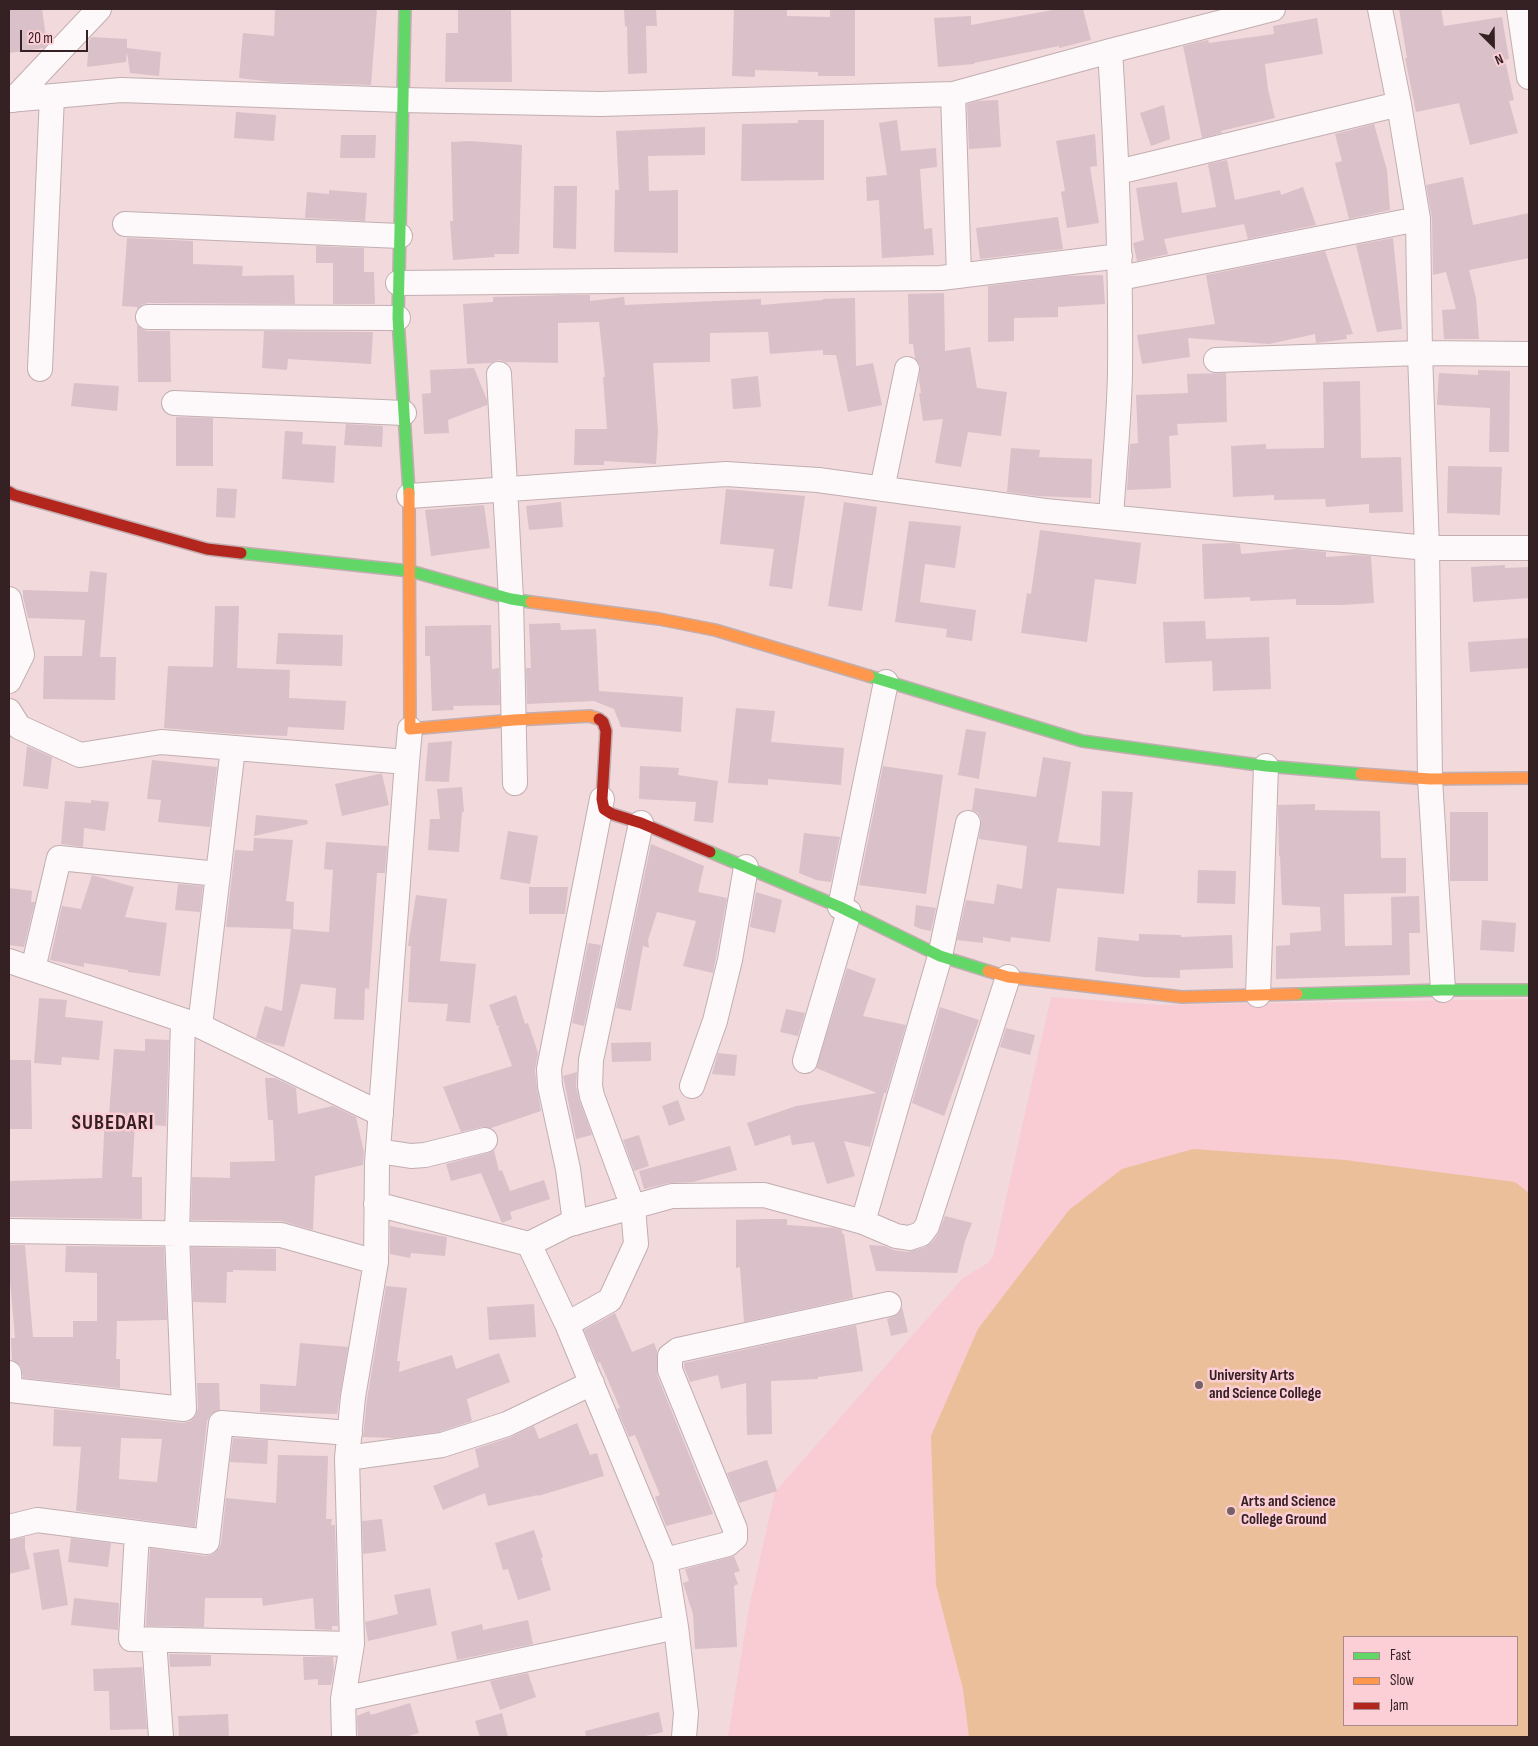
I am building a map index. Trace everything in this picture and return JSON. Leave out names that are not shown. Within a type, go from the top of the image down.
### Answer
[{"type":"street","points":[[11,100],[99,9]]},
{"type":"street","points":[[344,1737],[343,1699],[352,1644],[347,1458],[353,1397],[376,1262],[378,1151],[410,729],[409,496],[398,318],[405,9]]},
{"type":"street","points":[[11,100],[121,90],[402,100],[600,104],[953,94],[1273,9]]},
{"type":"street","points":[[1380,9],[1399,104],[1418,219],[1420,353],[1427,548],[1430,779],[1443,990]]},
{"type":"street","points":[[1519,9],[1529,77]]},
{"type":"street","points":[[1110,51],[1118,172],[1120,267],[1120,376],[1111,518]]},
{"type":"street","points":[[953,94],[958,276]]},
{"type":"street","points":[[40,369],[52,96]]},
{"type":"street","points":[[1118,172],[1399,104]]},
{"type":"street","points":[[398,283],[941,278],[1120,267],[1418,219]]},
{"type":"street","points":[[125,224],[400,236]]},
{"type":"street","points":[[148,317],[398,318]]},
{"type":"street","points":[[1216,360],[1420,353],[1529,354]]},
{"type":"street","points":[[882,489],[906,369]]},
{"type":"street","points":[[499,374],[512,599],[516,783]]},
{"type":"street","points":[[174,403],[404,414]]},
{"type":"street","points":[[409,496],[726,474],[818,480],[1045,511],[1427,548],[1529,548]]},
{"type":"street","points":[[9,492],[207,549],[410,572],[512,599],[658,619],[716,630],[1082,741],[1266,766],[1430,779],[1529,778]]},
{"type":"street","points":[[9,599],[22,655],[9,681]]},
{"type":"street","points":[[805,1061],[845,910],[886,682]]},
{"type":"street","points":[[9,711],[19,727],[80,755],[161,742],[407,762]]},
{"type":"street","points":[[410,729],[590,716],[599,718],[604,723],[606,731],[602,798],[549,1069],[550,1086],[568,1169],[575,1222]]},
{"type":"street","points":[[9,1385],[184,1409],[177,1234],[192,1024],[218,874],[233,748]]},
{"type":"street","points":[[1258,995],[1266,766]]},
{"type":"street","points":[[602,798],[604,809],[612,814],[641,823],[746,867],[845,910],[940,956],[1008,977],[1182,996],[1529,990]]},
{"type":"street","points":[[567,1324],[610,1300],[636,1244],[633,1207],[590,1086],[591,1060],[641,823]]},
{"type":"street","points":[[863,1222],[940,956],[968,823]]},
{"type":"street","points":[[33,969],[59,858],[218,874]]},
{"type":"street","points":[[692,1086],[715,1021],[730,960],[746,867]]},
{"type":"street","points":[[9,961],[192,1024],[381,1114]]},
{"type":"street","points":[[376,1204],[528,1244],[575,1222],[672,1196],[764,1195],[863,1222],[896,1236],[910,1238],[920,1234],[927,1226],[1008,977]]},
{"type":"street","points":[[378,1151],[411,1156],[425,1155],[485,1140]]},
{"type":"street","points":[[9,1231],[281,1235],[376,1262]]},
{"type":"street","points":[[528,1244],[567,1324],[665,1560],[676,1627],[686,1713],[684,1737]]},
{"type":"street","points":[[665,1560],[728,1544],[735,1538],[735,1529],[670,1370],[670,1356],[678,1350],[889,1304]]},
{"type":"street","points":[[347,1458],[442,1445],[507,1424],[592,1383]]},
{"type":"street","points":[[9,1527],[37,1520],[207,1542],[221,1423],[350,1433]]},
{"type":"street","points":[[137,1533],[131,1640],[352,1644]]},
{"type":"street","points":[[343,1699],[676,1627]]},
{"type":"street","points":[[154,1640],[161,1737]]},
{"type":"shaded area","name":"Arts and Science College Ground","points":[[1051,997],[1159,1005],[1529,999],[1529,1737],[728,1737],[749,1608],[775,1492],[963,1278],[988,1263],[993,1257]]},
{"type":"shaded area","name":"Arts and Science College Ground","points":[[1193,1149],[1345,1160],[1515,1182],[1529,1193],[1529,1737],[969,1737],[963,1689],[936,1585],[931,1436],[978,1329],[1069,1210],[1122,1169]]},
{"type":"building","points":[[9,9],[42,9],[47,44],[44,48],[9,53]]},
{"type":"building","points":[[275,9],[377,9],[371,85],[272,82],[239,78],[243,33],[274,36]]},
{"type":"building","points":[[458,9],[511,9],[512,82],[445,82],[446,33],[458,33]]},
{"type":"building","points":[[624,9],[656,9],[657,26],[646,26],[647,73],[628,74],[627,26],[625,27]]},
{"type":"building","points":[[734,9],[787,9],[787,16],[830,17],[830,9],[855,9],[855,76],[818,76],[818,72],[755,70],[755,77],[732,76]]},
{"type":"building","points":[[1058,9],[1083,9],[1091,40],[974,64],[938,67],[934,18],[971,16],[971,25]]},
{"type":"building","points":[[1399,9],[1441,9],[1444,26],[1502,17],[1509,59],[1505,60],[1514,100],[1509,101],[1518,133],[1470,145],[1459,103],[1416,112],[1405,58],[1407,58]]},
{"type":"building","points":[[1317,18],[1323,54],[1265,64],[1268,89],[1275,118],[1221,131],[1222,133],[1202,138],[1183,46],[1208,40],[1209,43],[1274,34],[1273,26]]},
{"type":"building","points":[[92,37],[127,39],[127,48],[161,52],[159,76],[130,73],[127,52],[126,62],[87,67],[89,40]]},
{"type":"building","points":[[998,100],[1001,147],[969,149],[967,104],[978,101]]},
{"type":"building","points":[[1164,105],[1170,139],[1151,146],[1140,113]]},
{"type":"building","points":[[236,112],[276,115],[274,141],[234,138]]},
{"type":"building","points":[[798,120],[824,120],[824,180],[741,181],[742,124],[798,123]]},
{"type":"building","points":[[897,120],[901,151],[936,148],[937,167],[920,169],[924,229],[932,228],[934,255],[882,258],[879,200],[867,201],[866,177],[887,175],[879,123]]},
{"type":"building","points":[[1374,124],[1387,170],[1390,210],[1349,219],[1335,163],[1342,161],[1335,134]]},
{"type":"building","points":[[705,127],[705,155],[648,156],[649,191],[678,190],[678,253],[614,252],[615,190],[619,190],[616,131]]},
{"type":"building","points":[[1095,134],[1097,166],[1090,167],[1099,223],[1067,228],[1061,192],[1065,191],[1056,141]]},
{"type":"building","points":[[341,135],[376,135],[375,158],[340,158]]},
{"type":"building","points":[[470,141],[522,145],[519,254],[494,254],[495,257],[453,260],[450,221],[453,221],[451,142]]},
{"type":"building","points":[[1227,160],[1235,200],[1280,190],[1281,195],[1303,187],[1316,225],[1248,239],[1244,224],[1164,239],[1168,254],[1137,261],[1133,243],[1144,240],[1136,188],[1177,182],[1182,213],[1216,207],[1208,164]]},
{"type":"building","points":[[1463,177],[1473,225],[1529,213],[1529,258],[1469,270],[1476,298],[1479,339],[1444,339],[1442,310],[1456,309],[1446,272],[1433,275],[1432,219],[1426,185]]},
{"type":"building","points":[[554,186],[577,186],[576,249],[553,248]]},
{"type":"building","points":[[329,190],[367,193],[365,221],[305,218],[307,192],[329,194]]},
{"type":"building","points":[[1058,217],[1063,249],[980,259],[976,228]]},
{"type":"building","points":[[127,238],[193,241],[193,264],[243,266],[242,276],[294,275],[295,304],[148,303],[137,309],[137,307],[122,306]]},
{"type":"building","points":[[1393,238],[1402,329],[1377,332],[1356,245]]},
{"type":"building","points":[[316,246],[364,248],[364,272],[374,272],[375,304],[333,304],[333,263],[316,263]]},
{"type":"building","points":[[1325,251],[1353,334],[1346,335],[1347,339],[1316,343],[1315,334],[1269,344],[1188,338],[1190,357],[1142,364],[1137,335],[1215,324],[1206,275]]},
{"type":"building","points":[[1103,275],[1105,304],[1058,307],[1058,317],[1014,318],[1014,341],[988,342],[988,286],[1066,276]]},
{"type":"building","points":[[944,293],[945,351],[970,347],[977,388],[1007,392],[1001,436],[968,432],[961,467],[935,463],[943,419],[923,421],[919,393],[921,393],[919,381],[920,365],[915,358],[913,344],[909,344],[908,294]]},
{"type":"building","points":[[590,295],[590,301],[624,297],[625,305],[761,299],[761,305],[855,298],[856,366],[873,363],[882,405],[848,412],[836,355],[823,355],[823,350],[770,354],[768,332],[710,333],[710,362],[653,363],[658,431],[656,464],[604,461],[604,465],[574,465],[575,429],[607,429],[603,377],[605,377],[599,322],[558,323],[558,363],[506,362],[499,360],[491,363],[467,364],[463,304],[493,302],[493,297]]},
{"type":"building","points":[[137,325],[147,331],[170,331],[171,382],[138,382]]},
{"type":"building","points":[[264,331],[373,332],[371,364],[288,359],[287,370],[262,368]]},
{"type":"building","points":[[474,368],[487,400],[487,405],[448,420],[449,433],[424,434],[422,394],[431,393],[430,370]]},
{"type":"building","points":[[1478,370],[1510,371],[1509,452],[1489,452],[1490,408],[1437,405],[1439,373],[1478,375]]},
{"type":"building","points":[[1226,373],[1227,422],[1177,424],[1178,435],[1169,436],[1171,488],[1127,490],[1130,444],[1138,443],[1136,395],[1188,393],[1187,374]]},
{"type":"building","points":[[758,376],[761,407],[733,409],[731,379]]},
{"type":"building","points":[[1360,381],[1361,458],[1401,457],[1403,512],[1369,513],[1369,504],[1326,507],[1325,499],[1274,500],[1274,495],[1233,497],[1231,446],[1266,444],[1266,449],[1324,448],[1323,382]]},
{"type":"building","points":[[74,383],[119,386],[117,411],[71,406]]},
{"type":"building","points":[[176,417],[213,418],[213,466],[176,466]]},
{"type":"building","points":[[346,424],[383,426],[382,447],[344,445]]},
{"type":"building","points":[[285,431],[303,432],[302,444],[336,446],[334,483],[282,479]]},
{"type":"building","points":[[1011,448],[1040,450],[1039,457],[1092,459],[1091,498],[1037,496],[1007,492]]},
{"type":"building","points":[[1448,466],[1502,467],[1500,515],[1447,513]]},
{"type":"building","points":[[217,488],[237,489],[235,518],[216,517]]},
{"type":"building","points":[[726,489],[805,496],[792,589],[769,586],[774,549],[720,544]]},
{"type":"building","points":[[561,502],[563,527],[529,530],[526,506]]},
{"type":"building","points":[[844,502],[877,507],[862,611],[828,606]]},
{"type":"building","points":[[484,505],[490,548],[431,556],[425,510]]},
{"type":"building","points":[[909,521],[961,526],[955,568],[925,564],[920,602],[976,610],[972,641],[946,637],[947,629],[895,622]]},
{"type":"building","points":[[1040,530],[1141,543],[1136,584],[1095,579],[1087,642],[1021,633],[1027,593],[1031,594]]},
{"type":"building","points":[[1202,544],[1240,544],[1241,554],[1296,549],[1326,552],[1326,557],[1371,556],[1374,603],[1296,605],[1296,599],[1250,601],[1250,597],[1204,599]]},
{"type":"building","points":[[1505,565],[1505,568],[1529,567],[1529,598],[1473,602],[1471,567]]},
{"type":"building","points":[[90,571],[107,573],[100,657],[116,657],[115,700],[43,699],[44,656],[82,656],[85,620],[28,618],[23,590],[88,592]]},
{"type":"building","points":[[215,606],[239,606],[237,668],[290,670],[289,698],[346,701],[344,730],[288,727],[287,736],[164,728],[168,666],[213,667]]},
{"type":"building","points":[[1205,621],[1206,639],[1269,637],[1271,689],[1213,691],[1212,661],[1165,663],[1163,622]]},
{"type":"building","points":[[560,623],[561,630],[596,629],[599,691],[683,697],[681,732],[621,727],[614,709],[594,701],[527,704],[526,668],[531,668],[529,624]]},
{"type":"building","points":[[491,625],[492,669],[499,668],[500,705],[453,706],[454,710],[432,711],[430,656],[425,656],[425,626]]},
{"type":"building","points":[[278,633],[343,635],[342,666],[276,664]]},
{"type":"building","points":[[1529,638],[1529,668],[1470,672],[1468,642]]},
{"type":"building","points":[[736,708],[775,711],[771,742],[844,748],[841,785],[768,779],[768,785],[728,783]]},
{"type":"building","points":[[966,729],[986,732],[979,779],[958,775]]},
{"type":"building","points":[[452,741],[449,782],[425,781],[428,743]]},
{"type":"building","points":[[27,746],[52,757],[48,789],[23,786]]},
{"type":"building","points":[[1043,757],[1071,762],[1058,842],[1100,846],[1102,791],[1133,792],[1124,894],[1057,888],[1050,942],[1011,937],[1010,942],[983,937],[983,943],[957,940],[966,900],[994,904],[997,884],[1022,889],[1027,846],[979,839],[981,819],[978,813],[972,810],[975,788],[1036,797]]},
{"type":"building","points":[[152,760],[217,767],[210,827],[158,822],[161,800],[147,799]]},
{"type":"building","points":[[640,766],[679,768],[678,775],[718,781],[713,823],[694,821],[696,802],[639,799]]},
{"type":"building","points":[[883,766],[943,775],[926,894],[859,885]]},
{"type":"building","points":[[382,774],[389,805],[342,816],[335,784]]},
{"type":"building","points":[[462,787],[464,812],[462,812],[459,852],[428,850],[430,819],[440,819],[437,789]]},
{"type":"building","points":[[91,800],[109,802],[105,831],[84,828],[83,847],[61,844],[65,801],[91,803]]},
{"type":"building","points":[[1315,804],[1315,810],[1380,811],[1381,858],[1406,858],[1406,893],[1344,894],[1345,946],[1392,945],[1391,897],[1419,896],[1420,933],[1409,933],[1410,975],[1276,979],[1276,946],[1290,945],[1290,933],[1321,931],[1320,907],[1282,905],[1278,805]]},
{"type":"building","points":[[1450,812],[1488,812],[1488,881],[1450,881]]},
{"type":"building","points":[[256,815],[307,820],[308,824],[254,836]]},
{"type":"building","points":[[508,831],[538,836],[530,884],[500,879]]},
{"type":"building","points":[[804,833],[840,837],[831,882],[816,880],[799,873]]},
{"type":"building","points":[[254,838],[293,840],[286,901],[294,902],[293,929],[226,927],[235,850],[253,851]]},
{"type":"building","points":[[326,842],[387,846],[385,873],[377,873],[369,989],[365,988],[364,1020],[334,1019],[336,988],[301,984],[284,1047],[256,1038],[265,1006],[282,1011],[291,929],[329,932],[333,870],[324,869]]},
{"type":"building","points":[[651,844],[704,866],[698,892],[727,898],[713,973],[683,966],[696,921],[657,912],[648,940],[649,948],[643,946],[631,1011],[616,1008]]},
{"type":"building","points":[[1198,870],[1236,871],[1235,904],[1197,903]]},
{"type":"building","points":[[92,875],[134,887],[125,917],[167,923],[160,976],[84,963],[84,967],[50,960],[62,906],[81,909]]},
{"type":"building","points":[[178,884],[203,886],[200,912],[175,910]]},
{"type":"building","points":[[529,887],[568,887],[565,914],[529,914]]},
{"type":"building","points":[[9,888],[32,891],[31,902],[35,902],[24,947],[9,945]]},
{"type":"building","points":[[756,892],[782,900],[775,933],[750,927]]},
{"type":"building","points":[[416,895],[447,899],[440,961],[476,964],[470,1023],[446,1021],[448,1004],[408,1002],[411,946],[408,946]]},
{"type":"building","points":[[916,905],[936,908],[931,931],[914,926]]},
{"type":"building","points":[[1482,920],[1516,923],[1514,952],[1480,950]]},
{"type":"building","points":[[1139,934],[1181,935],[1181,937],[1232,935],[1233,968],[1180,970],[1180,978],[1143,977],[1095,971],[1098,937],[1139,941]]},
{"type":"building","points":[[588,943],[601,945],[584,1026],[572,1023]]},
{"type":"building","points":[[847,968],[876,979],[863,1016],[906,1025],[886,1093],[884,1093],[870,1147],[844,1141],[855,1176],[827,1184],[814,1142],[792,1145],[790,1135],[755,1146],[747,1123],[796,1106],[877,1093],[816,1068]]},
{"type":"building","points":[[516,995],[525,1024],[528,1023],[538,1053],[535,1070],[541,1111],[491,1128],[482,1127],[461,1132],[443,1087],[512,1066],[498,1028],[500,1026],[497,1026],[489,1005]]},
{"type":"building","points":[[39,998],[67,1000],[65,1017],[103,1021],[99,1060],[62,1057],[61,1065],[34,1063]]},
{"type":"building","points":[[940,1007],[979,1020],[944,1116],[912,1103]]},
{"type":"building","points":[[786,1009],[805,1013],[798,1036],[780,1032]]},
{"type":"building","points":[[1006,1028],[1035,1035],[1030,1055],[1000,1047]]},
{"type":"building","points":[[145,1039],[169,1040],[166,1126],[135,1124],[132,1177],[142,1177],[142,1219],[9,1217],[9,1181],[102,1178],[105,1114],[109,1115],[114,1049],[145,1051]]},
{"type":"building","points":[[651,1042],[651,1061],[612,1062],[611,1043]]},
{"type":"building","points":[[718,1053],[737,1055],[735,1076],[712,1074]]},
{"type":"building","points":[[9,1060],[31,1060],[32,1129],[9,1129]]},
{"type":"building","points":[[577,1072],[576,1086],[579,1099],[592,1135],[576,1139],[563,1076]]},
{"type":"building","points":[[265,1078],[275,1078],[296,1088],[298,1114],[333,1106],[356,1117],[364,1152],[363,1165],[315,1176],[313,1230],[281,1221],[191,1220],[192,1177],[230,1178],[230,1162],[275,1161],[273,1120],[268,1120]]},
{"type":"building","points":[[678,1100],[685,1120],[669,1126],[662,1106]]},
{"type":"building","points":[[639,1135],[649,1166],[634,1171],[623,1140]]},
{"type":"building","points":[[730,1146],[737,1170],[693,1182],[669,1183],[644,1189],[639,1171]]},
{"type":"building","points":[[494,1150],[499,1171],[502,1170],[510,1191],[544,1180],[550,1199],[510,1212],[512,1219],[502,1223],[481,1173],[451,1181],[446,1164]]},
{"type":"building","points":[[945,1216],[972,1223],[965,1241],[957,1273],[876,1271],[869,1245],[884,1246],[907,1252],[925,1247],[938,1234]]},
{"type":"building","points":[[787,1219],[787,1225],[842,1230],[853,1298],[744,1322],[740,1267],[736,1268],[736,1220]]},
{"type":"building","points":[[390,1226],[447,1237],[445,1256],[411,1253],[410,1258],[390,1254]]},
{"type":"building","points":[[9,1245],[25,1245],[33,1337],[73,1337],[73,1321],[97,1321],[97,1273],[65,1272],[66,1246],[164,1247],[167,1320],[117,1321],[116,1359],[120,1359],[120,1388],[23,1378],[21,1366],[12,1360],[11,1338],[15,1338]]},
{"type":"building","points":[[191,1247],[276,1249],[276,1271],[233,1270],[233,1272],[227,1272],[226,1303],[193,1302]]},
{"type":"building","points":[[386,1286],[407,1288],[397,1361],[400,1361],[399,1372],[452,1355],[456,1369],[499,1353],[510,1382],[467,1399],[472,1421],[439,1432],[394,1438],[363,1437],[367,1399]]},
{"type":"building","points":[[534,1304],[536,1337],[489,1340],[487,1307]]},
{"type":"building","points":[[902,1307],[908,1332],[891,1336],[887,1319],[898,1314]]},
{"type":"building","points":[[615,1313],[632,1352],[654,1343],[657,1351],[657,1375],[713,1514],[666,1526],[655,1497],[660,1495],[635,1435],[629,1437],[617,1409],[620,1408],[584,1330]]},
{"type":"building","points":[[856,1325],[863,1371],[818,1377],[818,1379],[771,1381],[772,1434],[747,1435],[746,1383],[721,1389],[718,1375],[690,1382],[684,1367],[684,1363]]},
{"type":"building","points":[[300,1343],[348,1347],[337,1414],[260,1412],[260,1384],[296,1386]]},
{"type":"building","points":[[197,1383],[219,1383],[220,1410],[210,1415],[207,1421],[195,1527],[76,1511],[81,1447],[53,1446],[54,1409],[183,1423],[191,1421],[196,1415],[198,1408]],"holes":[[[121,1438],[162,1439],[157,1482],[119,1479]]]},
{"type":"building","points":[[577,1423],[590,1455],[597,1453],[604,1476],[538,1496],[488,1506],[485,1493],[443,1510],[433,1486],[479,1467],[475,1449],[511,1437],[534,1426],[539,1439]]},
{"type":"building","points":[[233,1438],[268,1440],[267,1464],[230,1462]]},
{"type":"building","points":[[278,1455],[328,1456],[326,1519],[332,1519],[331,1525],[335,1525],[338,1626],[332,1626],[332,1630],[315,1629],[313,1598],[263,1606],[262,1598],[205,1598],[204,1627],[146,1626],[150,1548],[205,1556],[213,1554],[221,1544],[226,1498],[276,1503]]},
{"type":"building","points":[[767,1460],[777,1491],[739,1503],[727,1473]]},
{"type":"building","points":[[382,1519],[386,1551],[363,1554],[362,1521]]},
{"type":"building","points":[[534,1530],[551,1590],[518,1600],[508,1569],[503,1570],[495,1543]]},
{"type":"building","points":[[25,1537],[25,1548],[30,1569],[9,1574],[9,1540]]},
{"type":"building","points":[[71,1538],[111,1543],[108,1567],[68,1562]]},
{"type":"building","points":[[59,1549],[68,1605],[42,1610],[33,1553]]},
{"type":"building","points":[[734,1556],[740,1571],[734,1573],[738,1584],[734,1586],[737,1647],[695,1649],[693,1614],[683,1583],[689,1581],[685,1569]]},
{"type":"building","points":[[430,1588],[437,1625],[368,1641],[365,1622],[398,1614],[394,1595]]},
{"type":"building","points":[[74,1598],[119,1603],[118,1630],[71,1625]]},
{"type":"building","points":[[528,1620],[533,1644],[457,1660],[451,1632],[482,1624],[483,1630]]},
{"type":"building","points":[[169,1654],[211,1655],[211,1666],[170,1667]]},
{"type":"building","points":[[303,1657],[333,1657],[334,1671],[331,1685],[318,1685],[318,1679],[304,1680]]},
{"type":"building","points":[[142,1667],[147,1729],[110,1730],[109,1691],[94,1691],[93,1669]]},
{"type":"building","points":[[528,1673],[536,1697],[500,1710],[490,1681]]},
{"type":"building","points":[[410,1703],[419,1733],[405,1737],[358,1737],[357,1716],[369,1711],[371,1715]]},
{"type":"building","points":[[659,1712],[663,1732],[641,1737],[586,1737],[585,1731]]},
{"type":"building","points":[[502,1713],[508,1737],[480,1737],[475,1721]]},
{"type":"building","points":[[228,1714],[229,1737],[179,1737],[178,1716]]},
{"type":"traffic: fast","points":[[405,9],[398,318],[409,493]]},
{"type":"traffic: fast","points":[[241,553],[410,571],[511,599],[531,602]]},
{"type":"traffic: fast","points":[[869,676],[1082,741],[1266,766],[1361,774]]},
{"type":"traffic: fast","points":[[710,852],[840,907],[940,956],[988,971]]},
{"type":"traffic: fast","points":[[1297,994],[1529,990]]},
{"type":"traffic: slow","points":[[409,493],[410,729],[514,720],[590,716],[599,719]]},
{"type":"traffic: slow","points":[[531,602],[659,619],[715,630],[869,676]]},
{"type":"traffic: slow","points":[[1361,774],[1430,779],[1529,778]]},
{"type":"traffic: slow","points":[[988,971],[1008,977],[1182,997],[1297,994]]},
{"type":"traffic: jam","points":[[9,492],[207,549],[241,553]]},
{"type":"traffic: jam","points":[[599,719],[603,722],[606,731],[602,799],[604,809],[612,814],[641,823],[710,852]]},
{"type":"place","name":"University Arts and Science College","points":[[1199,1385]]},
{"type":"place","name":"Arts and Science College Ground","points":[[1231,1511]]},
{"type":"district","name":"SUBEDARI","points":[[113,1124]]}]
